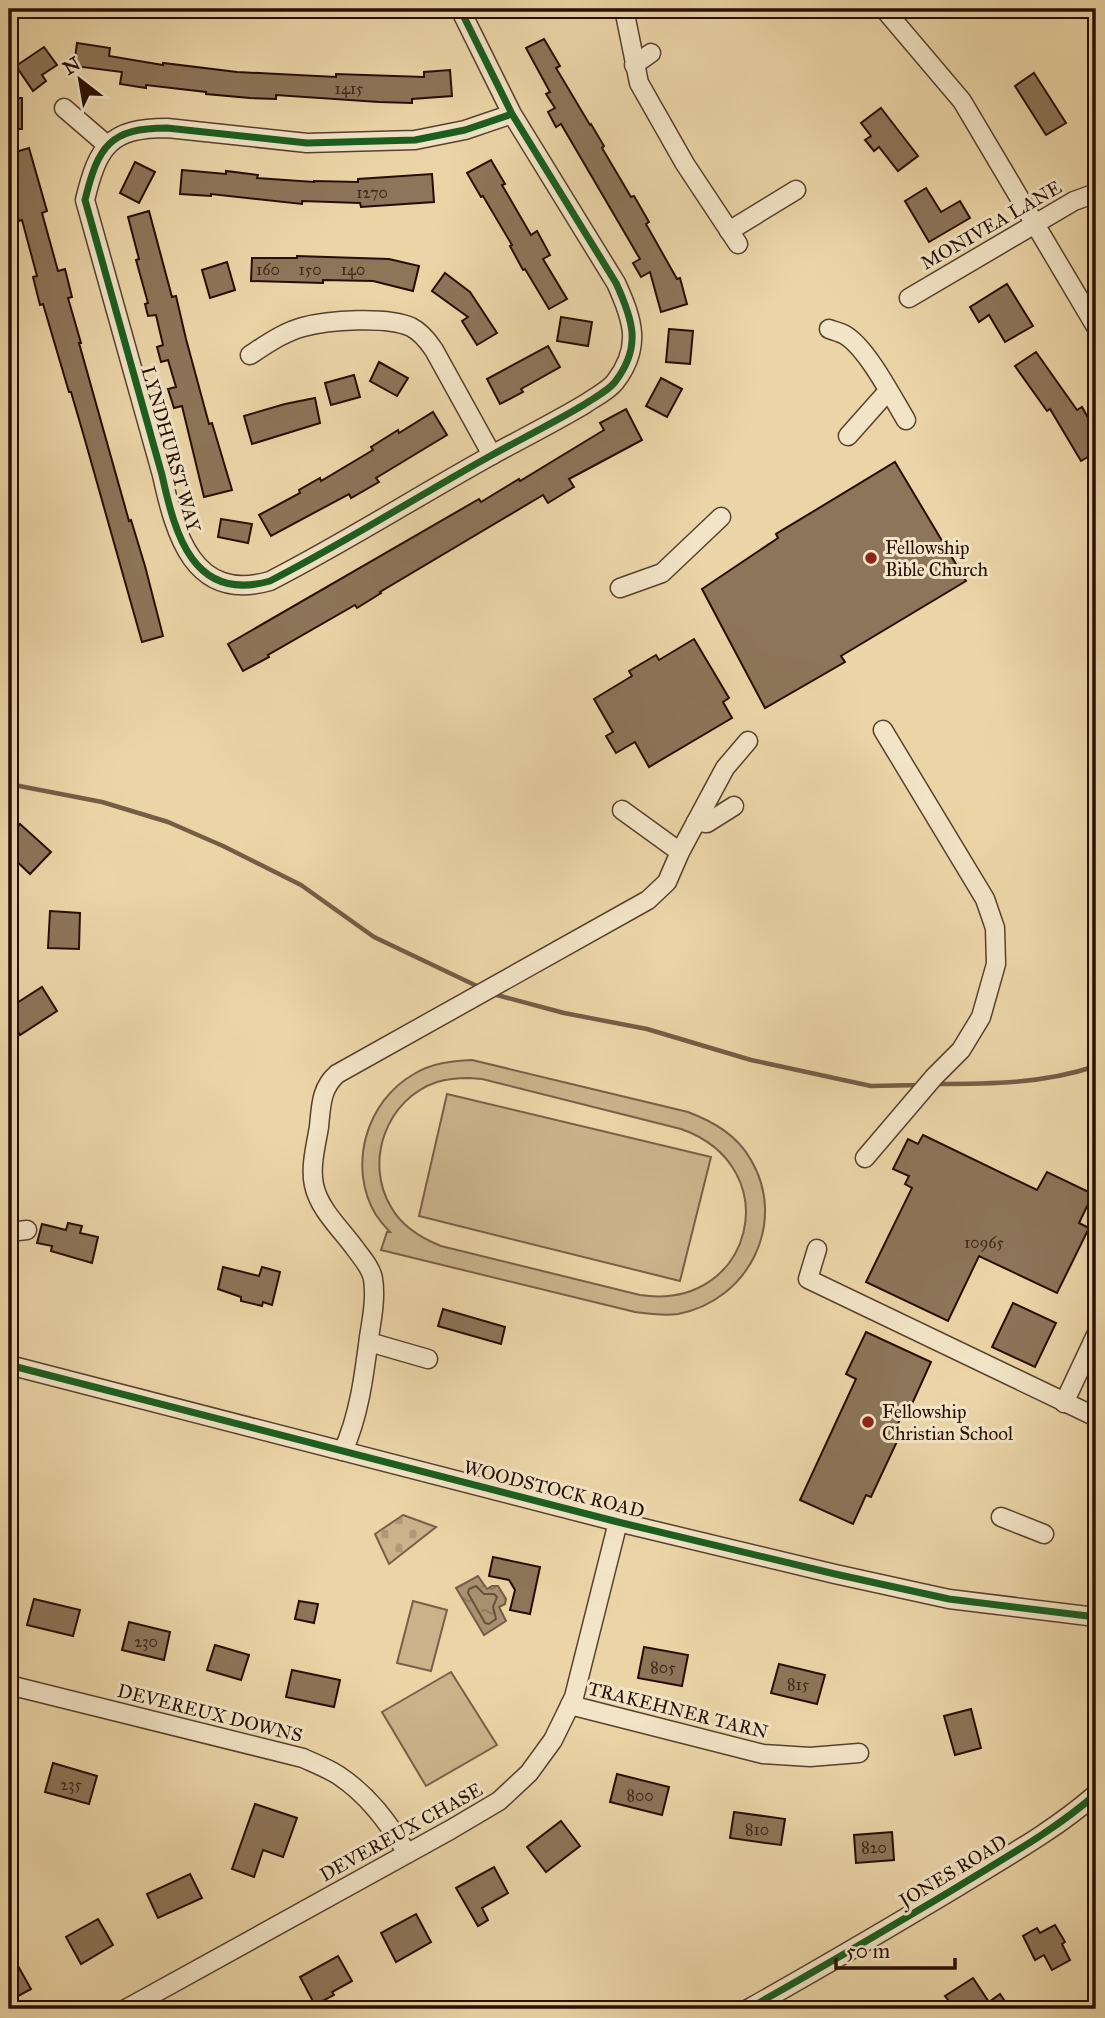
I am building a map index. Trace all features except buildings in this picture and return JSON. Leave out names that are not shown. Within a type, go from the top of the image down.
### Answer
[{"type":"street","name":"LYNDHURST WAY","points":[[107,145],[92,171],[85,200],[169,508],[181,541],[188,556],[198,567],[226,584],[242,586],[270,581],[601,393],[614,383],[633,349],[628,308],[616,283],[512,114],[460,9]]},
{"type":"street","points":[[624,9],[639,83],[679,153],[734,237],[796,190]]},
{"type":"street","points":[[884,9],[962,101],[1096,327]]},
{"type":"street","points":[[634,65],[651,53]]},
{"type":"street","points":[[64,108],[107,145],[128,132],[150,128],[307,143],[415,139],[465,130],[512,114]]},
{"type":"street","name":"MONIVEA LANE","points":[[909,298],[1074,201],[1096,193]]},
{"type":"street","points":[[250,355],[287,333],[325,322],[387,322],[413,328],[427,339],[434,349],[492,455]]},
{"type":"street","points":[[829,329],[845,335],[858,347],[906,420]]},
{"type":"street","points":[[848,436],[888,391]]},
{"type":"street","points":[[620,588],[662,573],[722,517]]},
{"type":"street","points":[[865,1158],[934,1077],[961,1050],[982,1017],[996,964],[995,928],[985,899],[883,730]]},
{"type":"street","points":[[343,1451],[355,1418],[369,1342],[373,1277],[366,1262],[320,1203],[314,1184],[313,1167],[321,1105],[327,1083],[337,1074],[648,900],[667,881],[725,768],[748,741]]},
{"type":"street","points":[[696,822],[707,823],[734,806]]},
{"type":"street","points":[[622,810],[680,852]]},
{"type":"street","points":[[9,1232],[27,1230]]},
{"type":"street","points":[[817,1249],[808,1279],[1096,1418]]},
{"type":"street","points":[[1064,1403],[1096,1335]]},
{"type":"street","points":[[369,1342],[428,1359]]},
{"type":"street","name":"WOODSTOCK ROAD","points":[[9,1365],[618,1522],[835,1574],[937,1597],[1096,1617]]},
{"type":"street","points":[[1001,1517],[1044,1534]]},
{"type":"street","name":"DEVEREUX CHASE","points":[[126,2009],[499,1801],[528,1773],[552,1740],[570,1705],[618,1522]]},
{"type":"street","name":"DEVEREUX DOWNS","points":[[9,1685],[303,1758],[336,1773],[365,1796],[391,1827],[407,1853]]},
{"type":"street","name":"TRAKEHNER TARN","points":[[570,1705],[763,1754],[810,1757],[859,1753]]},
{"type":"street","name":"JONES ROAD","points":[[748,2009],[1008,1857],[1096,1794]]},
{"type":"green space","points":[[472,1060],[688,1112],[724,1130],[739,1143],[751,1160],[761,1184],[765,1209],[763,1233],[755,1256],[742,1276],[724,1293],[703,1306],[667,1315],[635,1312],[381,1250],[387,1232],[390,1232],[376,1215],[367,1196],[363,1177],[366,1137],[373,1118],[397,1086],[414,1074],[435,1065]],"holes":[[[482,1079],[681,1129],[715,1148],[736,1173],[745,1203],[743,1233],[731,1260],[709,1282],[679,1294],[640,1295],[441,1246],[413,1231],[395,1214],[383,1189],[380,1152],[385,1134],[393,1117],[419,1090],[445,1080]]]},
{"type":"green space","points":[[447,1094],[711,1157],[680,1281],[419,1216]]},
{"type":"green space","points":[[403,1515],[436,1527],[389,1564],[375,1534]]},
{"type":"green space","points":[[413,1601],[447,1610],[431,1671],[397,1663]]},
{"type":"green space","points":[[451,1672],[497,1745],[426,1786],[382,1712]]},
{"type":"water","points":[[478,1576],[487,1589],[498,1586],[506,1599],[505,1604],[499,1607],[506,1621],[484,1635],[456,1588]]},
{"type":"waterway","points":[[9,784],[102,802],[168,822],[301,885],[374,937],[479,987]]},
{"type":"waterway","points":[[493,994],[564,1013],[647,1029],[751,1060],[871,1086],[921,1085]]},
{"type":"waterway","points":[[933,1084],[1036,1080],[1096,1066]]},
{"type":"cycle path","points":[[460,9],[512,114],[616,283],[630,321],[632,345],[629,357],[612,385],[585,404],[270,581],[244,585],[222,582],[205,573],[192,558],[174,520],[85,200],[95,166],[102,153],[119,137],[148,129],[167,128],[307,143],[415,140],[465,130],[512,114]]},
{"type":"cycle path","points":[[9,1365],[618,1522],[835,1574],[949,1599],[1096,1617]]},
{"type":"cycle path","points":[[748,2009],[1012,1854],[1096,1794]]},
{"type":"place","name":"Fellowship Bible Church","points":[[871,558]]},
{"type":"place","name":"Fellowship Christian School","points":[[868,1422]]}]
